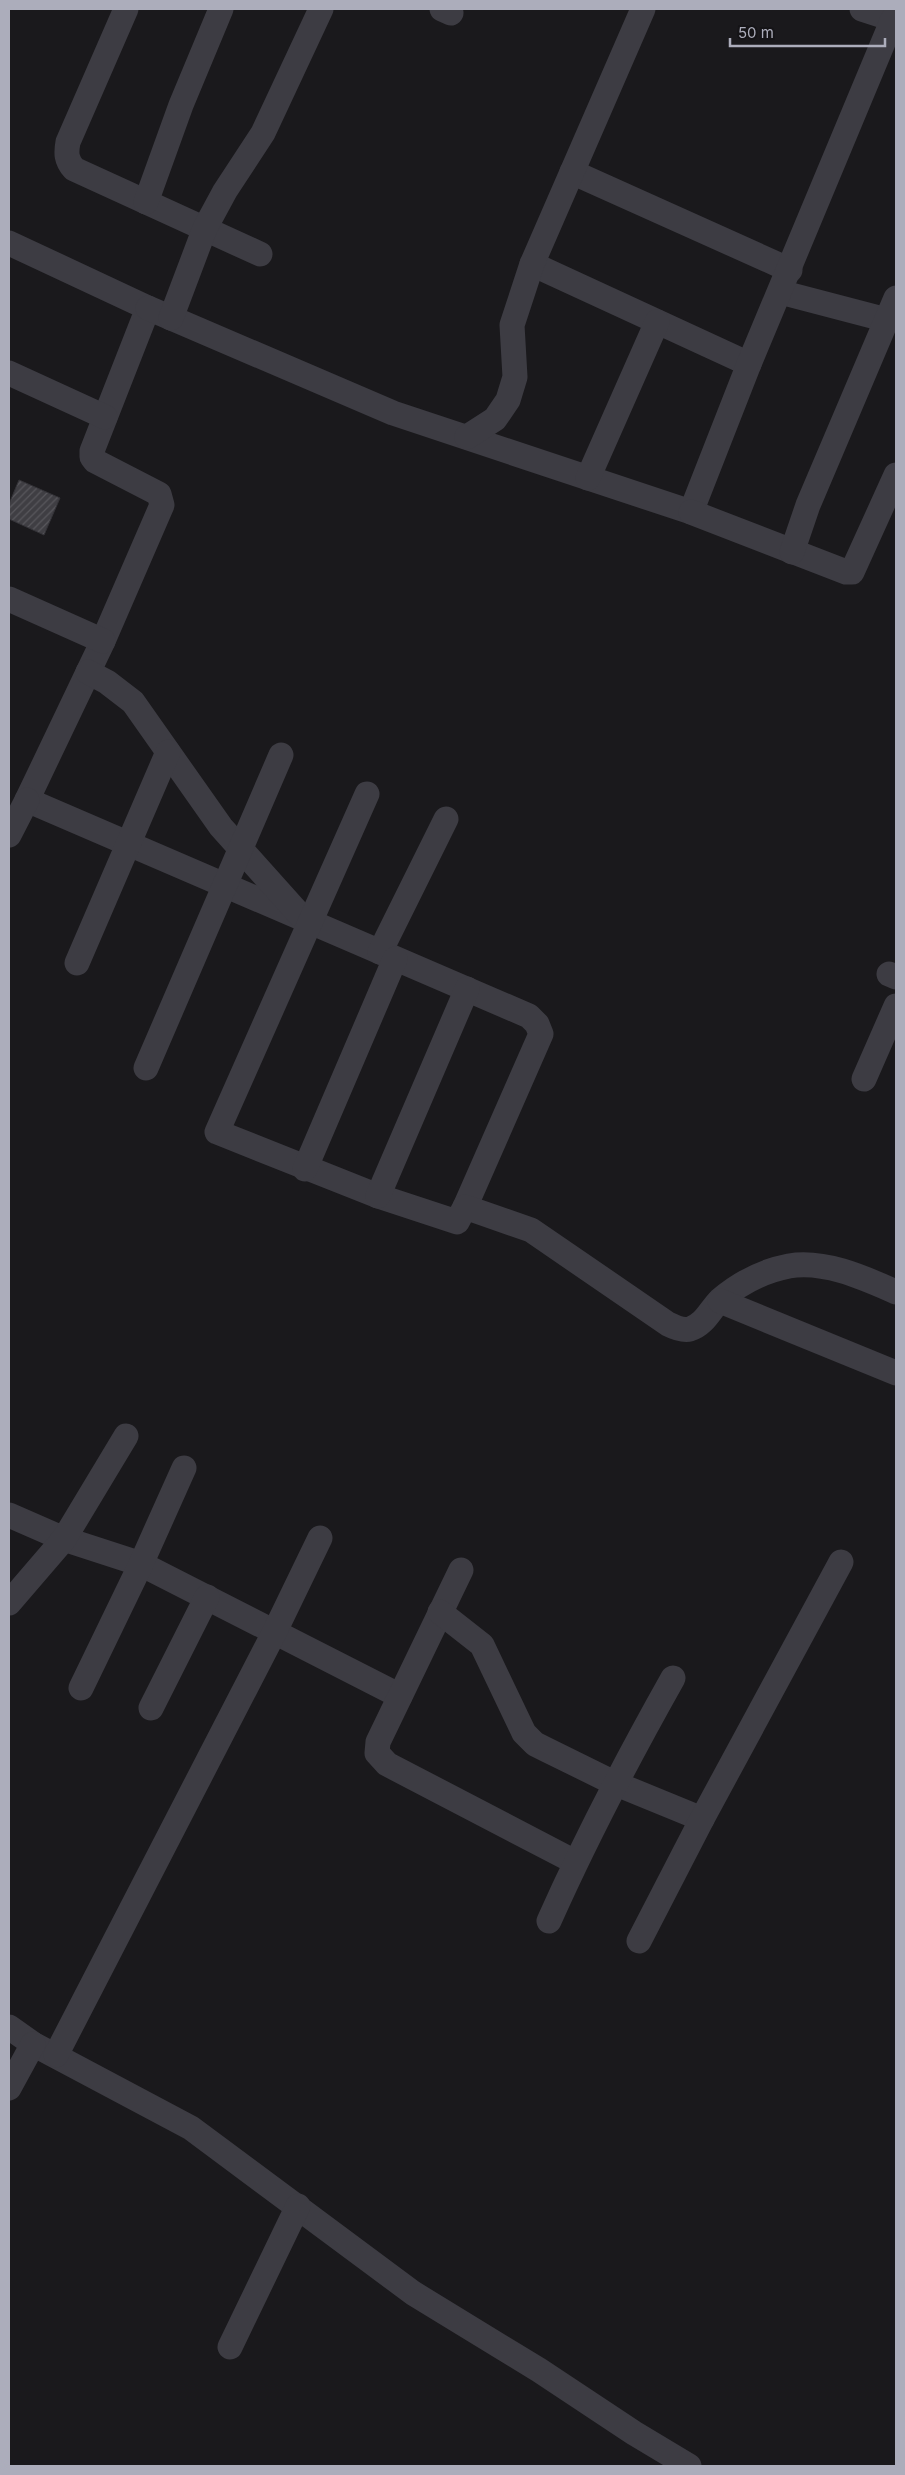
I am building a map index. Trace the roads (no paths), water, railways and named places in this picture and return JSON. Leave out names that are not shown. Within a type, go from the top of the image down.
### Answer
[{"type":"street","points":[[126,9],[68,142],[66,151],[68,162],[74,169],[260,254]]},
{"type":"street","points":[[146,202],[181,104],[221,9]]},
{"type":"street","points":[[171,318],[205,228],[262,133],[320,9]]},
{"type":"street","points":[[467,438],[495,419],[508,400],[515,377],[512,325],[532,264],[643,9]]},
{"type":"street","points":[[691,512],[749,364],[785,281],[879,14]]},
{"type":"street","points":[[572,172],[785,281],[889,326],[808,505],[792,552]]},
{"type":"street","points":[[9,243],[148,308],[393,413],[691,512],[846,572],[852,572],[896,475]]},
{"type":"street","points":[[532,264],[749,364]]},
{"type":"street","points":[[9,835],[103,641],[162,500],[158,494],[95,461],[92,457],[92,451],[148,308]]},
{"type":"street","points":[[588,478],[657,322]]},
{"type":"street","points":[[9,373],[106,417]]},
{"type":"street","points":[[9,598],[103,641]]},
{"type":"street","points":[[88,672],[107,682],[133,702],[222,826],[307,921]]},
{"type":"street","points":[[77,963],[168,752]]},
{"type":"street","points":[[146,1068],[281,755]]},
{"type":"street","points":[[27,800],[224,886],[307,921],[388,955],[529,1016],[537,1024],[541,1034],[457,1222],[378,1196],[218,1132],[307,921],[367,794]]},
{"type":"street","points":[[305,1168],[388,955],[446,819]]},
{"type":"street","points":[[378,1196],[467,989]]},
{"type":"street","points":[[864,1079],[896,1006]]},
{"type":"street","points":[[465,1207],[531,1230],[668,1324],[677,1328],[689,1329],[703,1322],[720,1301],[753,1277],[789,1266],[809,1266],[862,1277],[896,1292]]},
{"type":"street","points":[[720,1301],[896,1373]]},
{"type":"street","points":[[9,1603],[64,1539],[126,1436]]},
{"type":"street","points":[[81,1688],[141,1564],[184,1468]]},
{"type":"street","points":[[9,1516],[64,1539],[141,1564],[275,1630],[400,1696]]},
{"type":"street","points":[[56,2056],[275,1630],[320,1538]]},
{"type":"street","points":[[639,1941],[702,1819],[841,1562]]},
{"type":"street","points":[[461,1570],[378,1742],[377,1753],[383,1761],[575,1862]]},
{"type":"street","points":[[151,1708],[207,1596]]},
{"type":"street","points":[[440,1612],[482,1645],[524,1732],[535,1744],[614,1783],[702,1819]]},
{"type":"street","points":[[549,1921],[575,1862],[614,1783],[673,1678]]},
{"type":"street","points":[[9,2027],[33,2044],[191,2128],[413,2293],[539,2370],[689,2466]]},
{"type":"street","points":[[9,2088],[33,2044]]},
{"type":"street","points":[[230,2347],[298,2206]]}]
